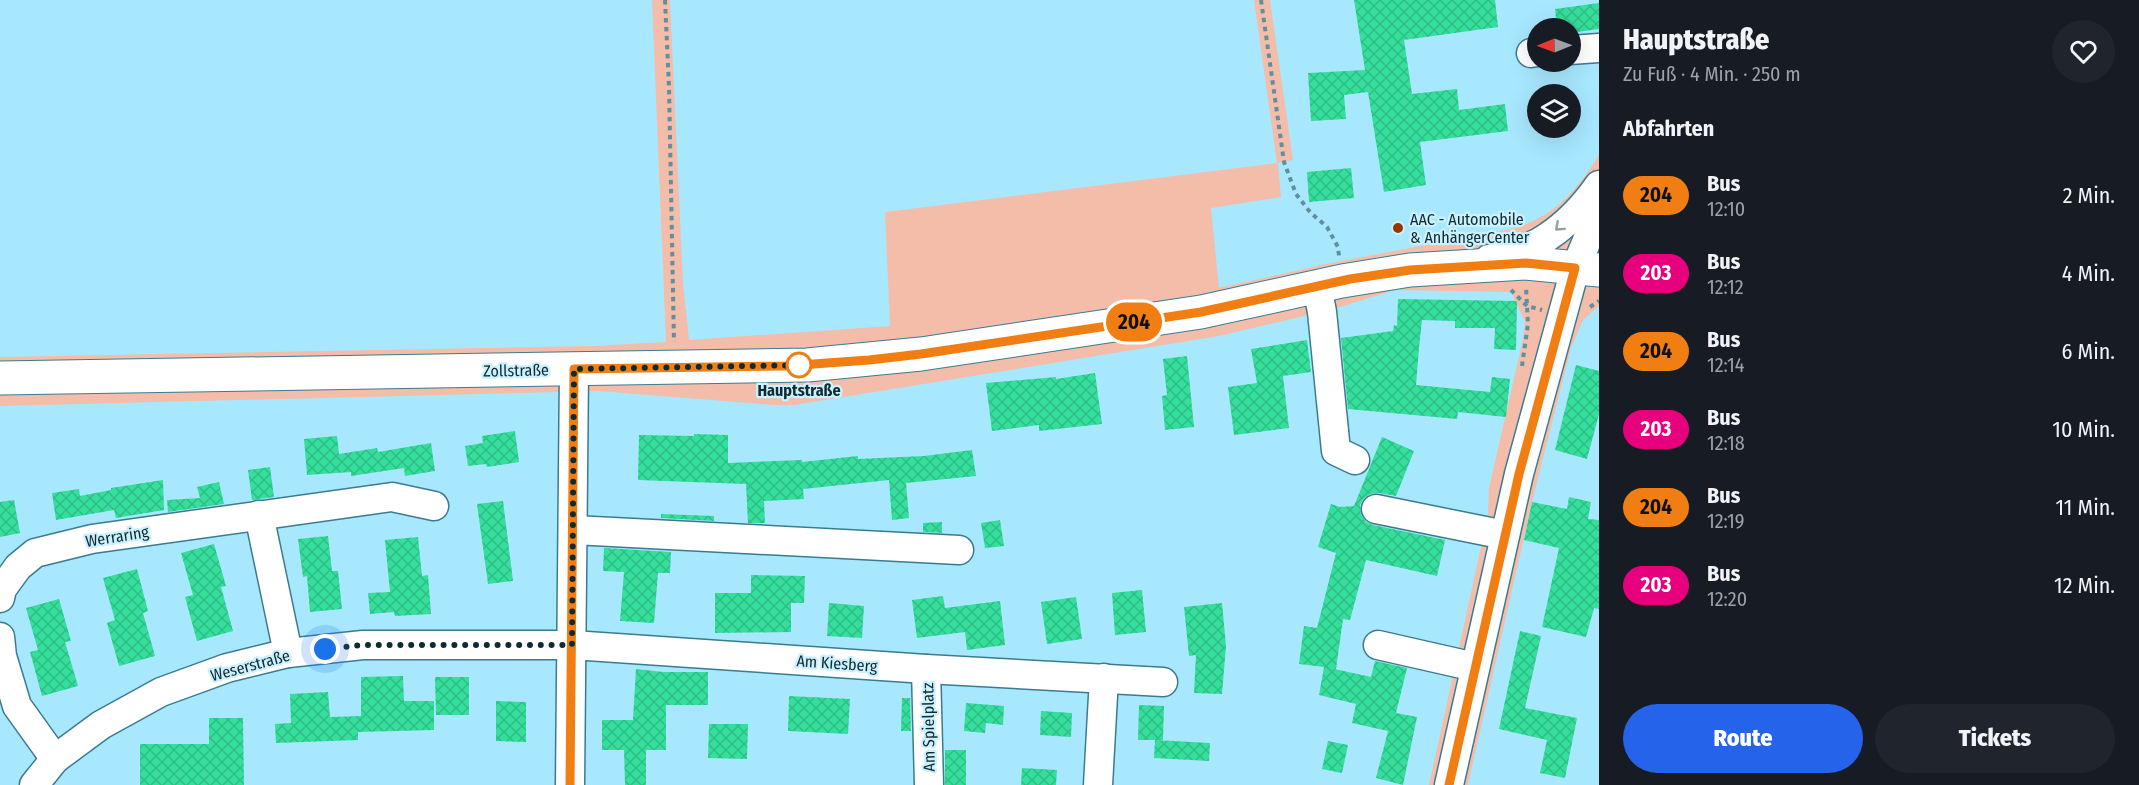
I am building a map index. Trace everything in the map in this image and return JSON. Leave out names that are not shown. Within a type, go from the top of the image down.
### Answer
[{"type":"main road","name":"Zollstraße","points":[[0,378],[807,365],[921,354],[1201,312],[1330,283],[1410,270],[1526,263],[1587,269]]},
{"type":"street","points":[[1581,49],[1599,48]]},
{"type":"street","points":[[1457,267],[1507,255],[1546,239],[1587,202],[1599,185]]},
{"type":"street","points":[[1449,785],[1519,474],[1587,269],[1599,212]]},
{"type":"street","points":[[1330,283],[1322,312],[1336,451],[1355,460]]},
{"type":"street","points":[[570,785],[574,369]]},
{"type":"street","name":"Werraring","points":[[0,598],[2,589],[18,567],[35,553],[92,539],[392,497],[434,506]]},
{"type":"street","points":[[1376,509],[1505,535]]},
{"type":"street","points":[[259,515],[288,653]]},
{"type":"street","points":[[574,530],[959,550]]},
{"type":"street","points":[[0,637],[2,656],[17,706],[55,759]]},
{"type":"street","name":"Weserstraße","points":[[34,785],[55,759],[101,725],[161,692],[227,668],[288,653],[363,645],[572,645]]},
{"type":"street","name":"Am Kiesberg","points":[[572,645],[926,669],[1163,682]]},
{"type":"street","points":[[1378,645],[1475,667]]},
{"type":"street","name":"Am Spielplatz","points":[[926,669],[929,785]]},
{"type":"street","points":[[1098,785],[1104,678]]},
{"type":"path","points":[[665,0],[675,367]]},
{"type":"path","points":[[1261,0],[1284,162],[1296,194],[1310,212],[1327,227],[1338,247],[1330,283]]},
{"type":"shaded area","points":[[652,0],[670,0],[683,283],[689,340],[890,326],[885,212],[1277,163],[1254,0],[1270,0],[1293,160],[1278,163],[1281,197],[1211,208],[1219,288],[1331,263],[1516,228],[1543,216],[1564,200],[1582,180],[1599,155],[1599,306],[1583,320],[1571,348],[1532,502],[1468,785],[1429,785],[1488,515],[1489,488],[1523,339],[1525,321],[1511,292],[1395,290],[1334,309],[1219,336],[794,405],[599,391],[0,406],[0,357],[594,346],[666,342]]},
{"type":"building","points":[[1354,0],[1495,0],[1498,27],[1404,40],[1412,94],[1457,89],[1459,110],[1505,104],[1508,131],[1420,142],[1426,185],[1384,192],[1368,92],[1344,95],[1346,119],[1311,121],[1308,73],[1365,70]]},
{"type":"building","points":[[1599,3],[1599,29],[1581,31],[1581,18],[1556,18],[1555,9]]},
{"type":"building","points":[[1351,168],[1354,198],[1309,202],[1307,172]]},
{"type":"building","points":[[1398,299],[1517,301],[1516,350],[1494,349],[1495,328],[1455,328],[1455,321],[1422,320],[1419,348],[1416,385],[1490,392],[1492,377],[1510,379],[1506,417],[1458,412],[1457,419],[1348,409],[1341,338],[1393,331],[1394,325],[1397,326]]},
{"type":"building","points":[[1307,340],[1311,372],[1283,376],[1289,428],[1234,435],[1228,387],[1257,383],[1251,349]]},
{"type":"building","points":[[1187,356],[1194,427],[1165,430],[1162,396],[1167,395],[1163,359]]},
{"type":"building","points":[[1576,365],[1599,371],[1599,414],[1587,459],[1555,450]]},
{"type":"building","points":[[1095,373],[1102,424],[1039,431],[1039,425],[992,431],[986,383],[1056,377],[1056,379]]},
{"type":"building","points":[[515,431],[519,462],[487,467],[486,464],[468,466],[465,446],[483,443],[482,436]]},
{"type":"building","points":[[694,434],[728,435],[728,463],[802,460],[802,462],[858,456],[858,459],[924,456],[972,450],[976,476],[906,483],[909,518],[892,520],[889,480],[803,489],[804,499],[764,501],[765,523],[748,523],[746,484],[638,480],[639,435],[694,436]]},
{"type":"building","points":[[337,436],[339,454],[377,448],[378,452],[431,443],[435,471],[405,476],[404,468],[351,476],[351,472],[307,475],[304,439]]},
{"type":"building","points":[[1382,437],[1414,451],[1396,496],[1370,494],[1363,499],[1360,505],[1361,515],[1366,522],[1373,525],[1445,540],[1437,576],[1366,560],[1350,620],[1343,619],[1336,669],[1330,668],[1371,677],[1375,661],[1407,668],[1396,713],[1417,717],[1403,785],[1376,778],[1388,731],[1352,723],[1356,704],[1319,695],[1324,667],[1299,664],[1304,626],[1317,628],[1336,553],[1318,547],[1331,504],[1340,507],[1354,506]]},
{"type":"building","points":[[270,467],[274,497],[252,500],[248,470]]},
{"type":"building","points":[[163,480],[164,510],[116,518],[114,510],[56,520],[52,493],[79,489],[80,496],[111,490],[111,488]]},
{"type":"building","points":[[219,482],[224,504],[168,512],[167,500],[200,498],[197,487]]},
{"type":"building","points":[[1569,497],[1591,502],[1588,519],[1599,520],[1599,609],[1594,608],[1586,637],[1542,627],[1559,548],[1524,540],[1532,502],[1567,509]]},
{"type":"building","points":[[14,500],[20,533],[0,537],[0,502]]},
{"type":"building","points":[[503,501],[513,581],[488,584],[477,504]]},
{"type":"building","points":[[661,514],[714,516],[714,521],[661,518]]},
{"type":"building","points":[[1000,520],[1004,546],[985,548],[981,523]]},
{"type":"building","points":[[942,522],[942,533],[923,532],[923,523]]},
{"type":"building","points":[[328,536],[332,571],[338,571],[342,609],[310,612],[307,576],[303,577],[298,539]]},
{"type":"building","points":[[418,537],[422,576],[428,575],[431,614],[395,616],[394,612],[370,614],[368,593],[390,592],[385,540]]},
{"type":"building","points":[[214,544],[226,586],[221,587],[233,631],[197,641],[185,597],[193,595],[181,553]]},
{"type":"building","points":[[604,548],[671,552],[670,573],[658,573],[654,623],[620,621],[624,572],[603,571]]},
{"type":"building","points":[[137,569],[148,611],[143,613],[155,656],[119,666],[107,623],[115,620],[103,578]]},
{"type":"building","points":[[751,575],[805,576],[804,603],[791,603],[791,632],[715,633],[715,593],[751,593]]},
{"type":"building","points":[[1142,590],[1146,632],[1115,635],[1112,593]]},
{"type":"building","points":[[943,596],[945,608],[1000,601],[1005,645],[967,650],[965,632],[917,638],[912,600]]},
{"type":"building","points":[[1076,597],[1082,639],[1047,644],[1041,602]]},
{"type":"building","points":[[59,599],[71,641],[65,642],[78,686],[42,696],[30,652],[38,650],[26,608]]},
{"type":"building","points":[[829,603],[864,606],[862,638],[827,636]]},
{"type":"building","points":[[1222,603],[1226,646],[1222,694],[1194,693],[1196,655],[1189,656],[1184,607]]},
{"type":"building","points":[[1520,631],[1541,636],[1525,708],[1577,718],[1565,778],[1540,773],[1547,740],[1499,729]]},
{"type":"building","points":[[636,669],[663,672],[708,672],[708,705],[666,705],[666,750],[646,750],[646,785],[625,785],[624,750],[602,750],[602,720],[633,720]]},
{"type":"building","points":[[403,676],[404,701],[434,701],[434,730],[358,732],[358,740],[276,743],[275,724],[291,723],[290,694],[328,692],[330,717],[361,716],[361,677]]},
{"type":"building","points":[[435,677],[469,677],[469,715],[436,715]]},
{"type":"building","points":[[789,696],[850,699],[848,734],[788,731]]},
{"type":"building","points":[[902,698],[910,698],[911,731],[901,731]]},
{"type":"building","points":[[496,701],[526,702],[526,742],[496,741]]},
{"type":"building","points":[[966,703],[1004,706],[1003,725],[986,723],[985,733],[964,731]]},
{"type":"building","points":[[1139,705],[1164,706],[1163,740],[1138,740]]},
{"type":"building","points":[[1041,711],[1072,713],[1071,737],[1040,735]]},
{"type":"building","points":[[209,718],[243,718],[244,785],[140,785],[140,744],[209,744]]},
{"type":"building","points":[[709,724],[748,724],[747,759],[708,758]]},
{"type":"building","points":[[1155,740],[1210,743],[1209,761],[1154,758]]},
{"type":"building","points":[[1328,741],[1348,745],[1342,773],[1322,769]]},
{"type":"building","points":[[945,750],[966,750],[966,785],[945,785]]},
{"type":"building","points":[[1022,768],[1057,770],[1056,785],[1021,785]]},
{"type":"bus line","name":"204","points":[[570,785],[574,369],[786,366],[869,360],[1201,312],[1350,279],[1410,270],[1526,263],[1575,268],[1519,474],[1449,785]]},
{"type":"place","name":"AAC - Automobile & AnhängerCenter","points":[[1398,228]]},
{"type":"place","name":"Hauptstraße","points":[[799,365]]},
{"type":"route","points":[[325,649],[363,645],[572,645],[574,369],[807,365],[799,365]]}]
